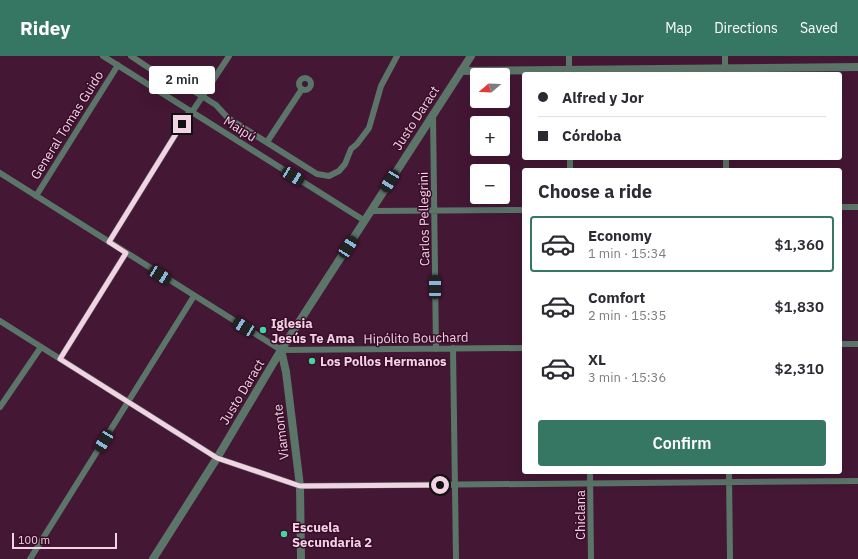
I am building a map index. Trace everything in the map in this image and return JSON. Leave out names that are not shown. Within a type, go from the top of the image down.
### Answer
[{"type":"street","name":"Maipú","points":[[103,56],[365,221]]},
{"type":"street","points":[[131,56],[161,76],[180,83],[202,96],[216,105],[228,118],[317,174],[329,176],[339,171],[345,164],[351,149],[357,144],[369,128],[381,86],[397,56]]},
{"type":"street","points":[[109,242],[191,112],[229,56]]},
{"type":"street","name":"Justo Daract","points":[[153,559],[217,458],[281,350],[471,56]]},
{"type":"street","points":[[569,56],[569,72]]},
{"type":"street","points":[[725,56],[725,71]]},
{"type":"street","name":"General Tomas Guido","points":[[36,196],[118,65]]},
{"type":"street","points":[[462,71],[725,71],[858,68]]},
{"type":"street","points":[[267,142],[302,89]]},
{"type":"street","name":"Carlos Pellegrini","points":[[433,113],[436,349]]},
{"type":"street","points":[[0,173],[281,350]]},
{"type":"street","points":[[842,207],[858,207]]},
{"type":"street","points":[[372,211],[522,210]]},
{"type":"street","points":[[60,359],[126,253]]},
{"type":"street","points":[[30,559],[194,296]]},
{"type":"street","points":[[0,321],[217,458],[300,486],[858,481]]},
{"type":"street","points":[[842,344],[858,344]]},
{"type":"street","points":[[0,407],[41,347]]},
{"type":"street","points":[[453,348],[456,559]]},
{"type":"street","name":"Hipólito Bouchard","points":[[281,350],[522,348]]},
{"type":"street","name":"Viamonte","points":[[281,350],[286,372],[300,486],[301,559]]},
{"type":"street","name":"Chiclana","points":[[590,474],[591,559]]},
{"type":"street","points":[[729,474],[730,559]]},
{"type":"place","name":"Iglesia Jesús Te Ama","points":[[263,330]]},
{"type":"place","name":"Los Pollos Hermanos","points":[[312,361]]},
{"type":"place","name":"Escuela Secundaria 2","points":[[284,534]]},
{"type":"route","points":[[182,124],[109,242],[126,253],[60,359],[217,458],[300,486],[440,485]]}]
